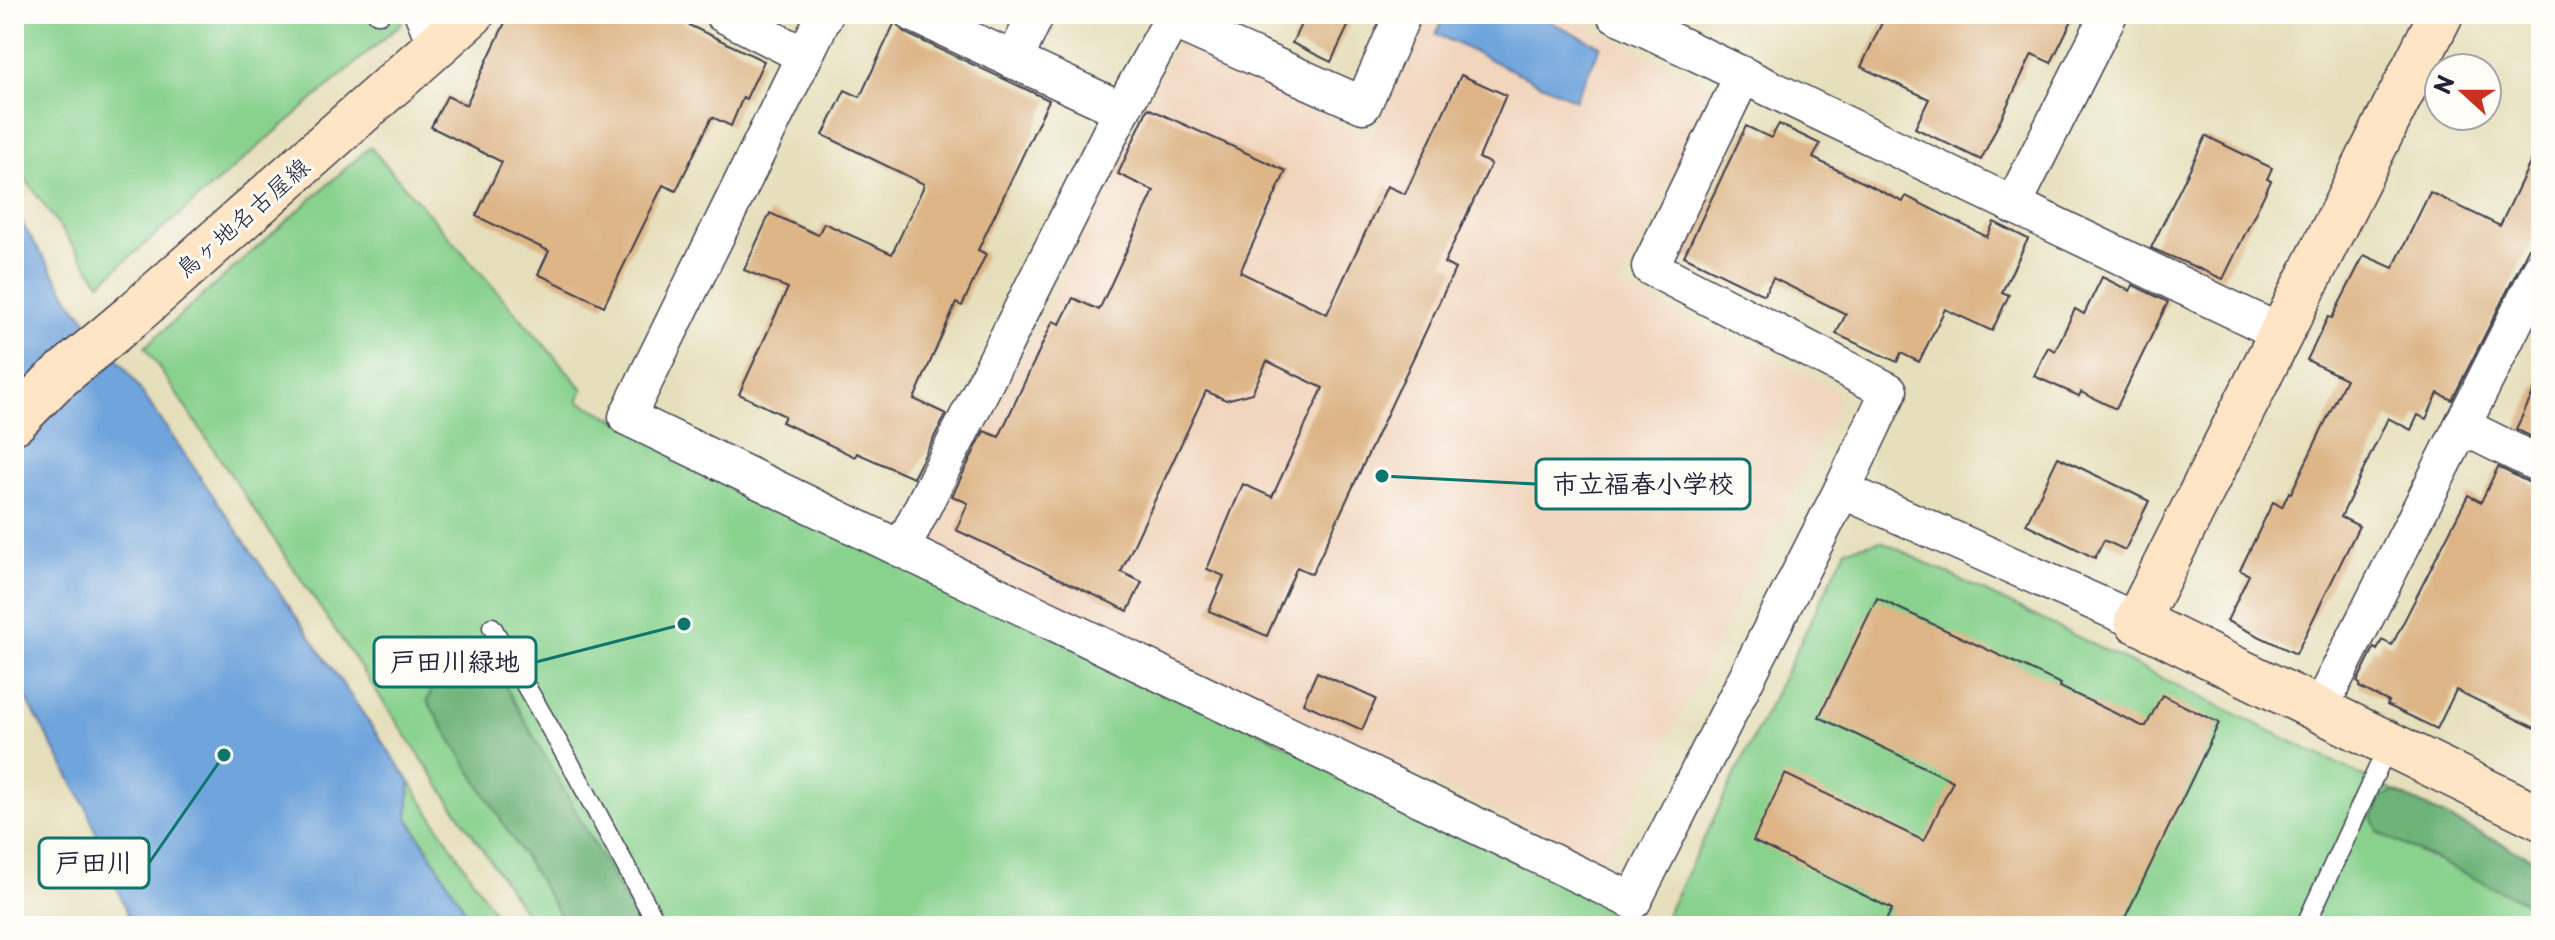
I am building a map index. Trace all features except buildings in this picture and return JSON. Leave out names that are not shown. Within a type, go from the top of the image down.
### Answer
[{"type":"street","name":"鳥ヶ地名古屋線","points":[[14,422],[52,383],[121,325],[429,30],[472,14]]},
{"type":"street","points":[[723,14],[803,55]]},
{"type":"street","points":[[825,14],[627,417],[1633,901],[1842,490],[1889,391],[1650,267],[1743,75]]},
{"type":"street","points":[[914,14],[1122,110]]},
{"type":"street","points":[[1014,61],[1036,14]]},
{"type":"street","points":[[902,548],[1122,110],[1172,20],[1363,105],[1403,14]]},
{"type":"street","points":[[1615,14],[2281,333]]},
{"type":"street","points":[[2013,205],[2109,14]]},
{"type":"street","points":[[2137,621],[2441,14]]},
{"type":"street","points":[[2319,710],[2541,269]]},
{"type":"street","points":[[2462,426],[2541,465]]},
{"type":"street","points":[[1842,490],[2137,621],[2541,818]]},
{"type":"lane","points":[[492,627],[658,926]]},
{"type":"lane","points":[[2305,926],[2389,744]]},
{"type":"shaded area","points":[[1428,14],[1564,14],[1716,89],[1619,285],[1837,391],[1838,405],[1610,852],[1596,858],[928,547],[1178,41],[1370,138]]},
{"type":"green space","points":[[14,14],[398,14],[402,23],[100,283],[14,163]]},
{"type":"green space","points":[[370,147],[583,389],[578,401],[1659,926],[534,926],[145,347]]},
{"type":"green space","points":[[1881,541],[2541,863],[2541,926],[1661,926],[1846,549]]},
{"type":"green space","points":[[468,659],[483,659],[497,671],[640,926],[567,926],[427,701],[434,684]]},
{"type":"green space","points":[[410,782],[503,926],[475,926],[408,817]]},
{"type":"green space","points":[[2395,792],[2541,863],[2541,910],[2379,833],[2372,817],[2383,796]]},
{"type":"water","points":[[1446,14],[1534,14],[1601,46],[1575,100],[1436,34]]},
{"type":"water","points":[[14,200],[23,225],[71,301],[126,369],[410,782],[408,818],[475,926],[132,926],[86,807],[14,676]]},
{"type":"place","name":"市立福春小学校","points":[[1382,476]]},
{"type":"place","name":"戸田川緑地","points":[[684,624]]},
{"type":"place","name":"戸田川","points":[[224,755]]}]
